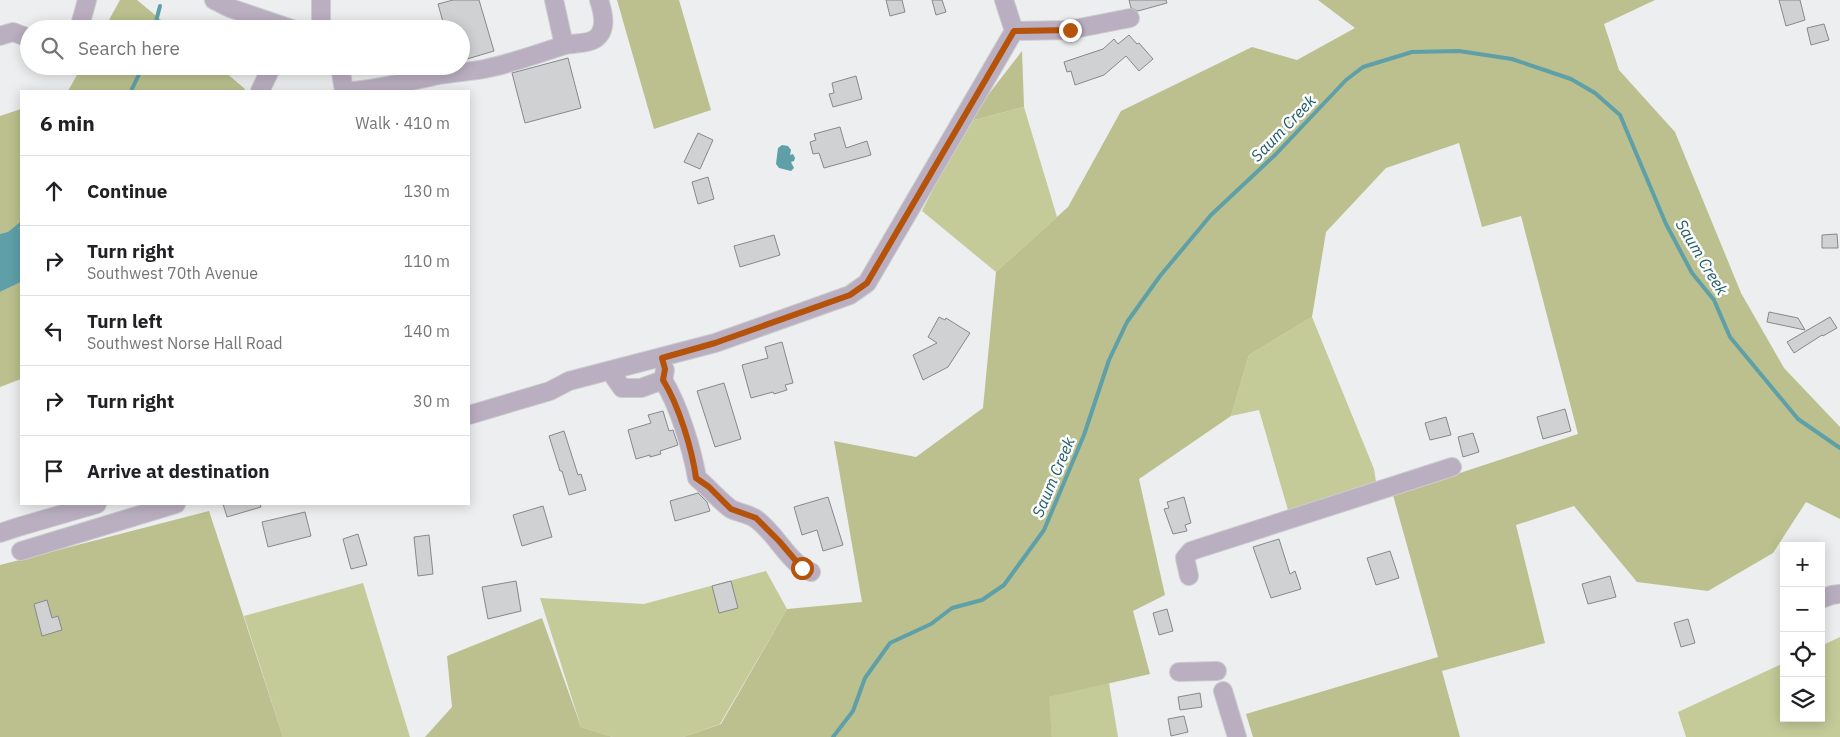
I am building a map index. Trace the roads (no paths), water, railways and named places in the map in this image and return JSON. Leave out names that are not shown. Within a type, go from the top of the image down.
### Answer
[{"type":"street","points":[[81,20],[87,0]]},
{"type":"street","points":[[214,0],[230,8],[265,20]]},
{"type":"street","points":[[321,0],[321,20]]},
{"type":"street","points":[[554,0],[564,45]]},
{"type":"street","points":[[470,71],[486,69],[564,45],[596,39],[602,32],[604,24],[599,0]]},
{"type":"street","points":[[470,415],[550,390],[569,381],[715,343],[850,295],[867,283],[1014,31],[1004,0]]},
{"type":"street","points":[[1014,31],[1070,30],[1130,18]]},
{"type":"street","points":[[0,36],[13,32],[20,35]]},
{"type":"street","points":[[260,90],[268,75]]},
{"type":"street","points":[[341,75],[344,90]]},
{"type":"street","points":[[366,90],[437,75]]},
{"type":"street","points":[[662,358],[665,369],[663,380],[670,392],[694,460],[696,478],[709,487],[731,509],[756,518],[802,568],[811,572]]},
{"type":"street","points":[[610,371],[622,388],[641,388],[663,380]]},
{"type":"street","points":[[1189,576],[1184,558],[1191,551],[1452,467]]},
{"type":"street","points":[[0,533],[94,505]]},
{"type":"street","points":[[21,551],[173,505]]},
{"type":"street","points":[[1825,598],[1840,594]]},
{"type":"street","points":[[1179,672],[1217,671]]},
{"type":"street","points":[[1223,691],[1237,737]]},
{"type":"water","points":[[782,145],[788,146],[791,150],[790,155],[793,154],[795,158],[791,162],[794,168],[791,171],[779,168],[776,164],[778,148]]},
{"type":"water","points":[[20,228],[20,282],[0,292],[0,234]]},
{"type":"waterway","points":[[156,20],[160,6]]},
{"type":"waterway","name":"Saum Creek","points":[[833,737],[853,711],[865,678],[890,643],[931,624],[952,608],[982,600],[1004,585],[1044,530],[1084,435],[1109,360],[1127,322],[1160,276],[1211,215],[1276,154],[1346,80],[1363,67],[1412,52],[1459,51],[1512,59],[1571,79],[1595,93],[1620,115],[1666,224],[1692,273],[1714,300],[1730,337],[1798,419],[1840,448]]},
{"type":"waterway","points":[[131,90],[139,75]]},
{"type":"waterway","points":[[10,233],[20,225]]}]
